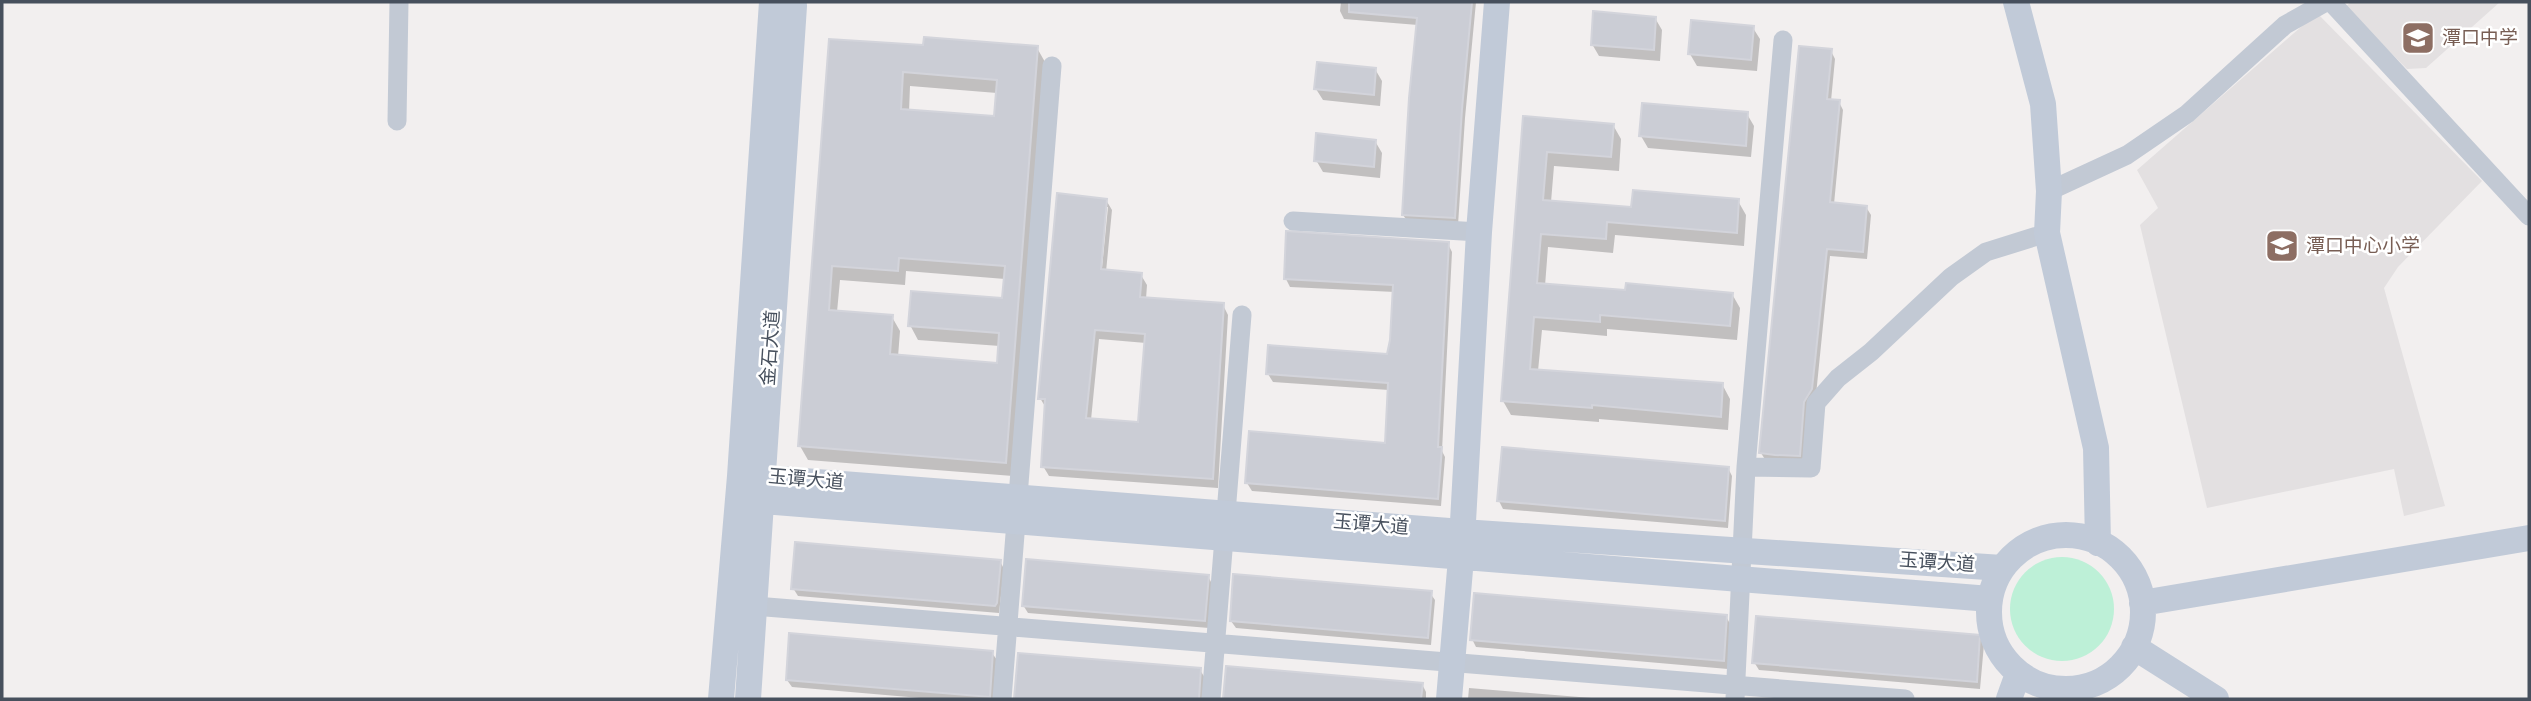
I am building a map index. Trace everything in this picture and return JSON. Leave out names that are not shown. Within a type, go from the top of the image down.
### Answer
[{"type":"main road","name":"金石大道","points":[[748,699],[754,606],[750,488],[772,2]]},
{"type":"main road","name":"金石大道","points":[[722,699],[750,488],[794,6],[786,2]]},
{"type":"main road","points":[[1450,699],[1462,545],[1479,232],[1497,2]]},
{"type":"main road","points":[[2016,2],[2043,104],[2049,191],[2047,233],[2096,448],[2098,543]]},
{"type":"main road","name":"玉谭大道","points":[[750,488],[1462,545],[1741,580],[1990,599]]},
{"type":"main road","points":[[2009,699],[2027,685],[2070,689],[2096,683],[2118,668],[2134,647],[2141,626],[2142,603],[2135,581],[2123,561],[2098,543],[2069,535],[2038,540],[2012,556],[2003,568],[1990,599],[1992,635],[2000,652],[2027,685]]},
{"type":"main road","points":[[2142,603],[2529,538]]},
{"type":"main road","name":"玉谭大道","points":[[1462,545],[1742,551],[2003,568]]},
{"type":"main road","points":[[2134,647],[2216,699]]},
{"type":"street","points":[[397,121],[399,2]]},
{"type":"street","points":[[2049,191],[2126,155],[2187,114],[2285,25],[2329,2],[2529,216]]},
{"type":"street","points":[[1735,693],[1746,467],[1783,40]]},
{"type":"street","points":[[1002,699],[1052,66]]},
{"type":"street","points":[[1293,221],[1479,232]]},
{"type":"street","points":[[1746,467],[1811,468],[1816,402],[1838,378],[1871,352],[1951,277],[1986,252],[2047,233]]},
{"type":"street","points":[[1212,699],[1242,316]]},
{"type":"street","points":[[754,606],[1453,664],[1735,693],[1905,699]]},
{"type":"shaded area","name":"潭口中学","points":[[2351,2],[2500,2],[2426,68],[2407,69],[2345,7]]},
{"type":"shaded area","name":"潭口中心小学","points":[[2317,13],[2482,181],[2398,267],[2384,288],[2445,506],[2404,516],[2394,469],[2207,508],[2140,225],[2158,208],[2137,170]]},
{"type":"green space","points":[[2062,557],[2082,561],[2099,572],[2110,589],[2114,609],[2110,629],[2099,646],[2082,657],[2062,661],[2042,657],[2025,646],[2014,629],[2010,609],[2014,589],[2025,572],[2042,561]]},
{"type":"building","points":[[1349,2],[1472,2],[1455,218],[1402,215],[1417,18],[1349,12]]},
{"type":"building","points":[[1593,11],[1656,17],[1654,50],[1591,45]]},
{"type":"building","points":[[1691,20],[1754,26],[1751,60],[1688,54]]},
{"type":"building","points":[[924,37],[1038,46],[1006,463],[798,446],[829,39],[923,45]],"holes":[[[903,72],[997,80],[994,116],[901,109]],[[899,258],[1005,266],[1002,298],[911,291],[908,326],[999,333],[997,363],[890,354],[893,315],[829,310],[832,266],[898,271]]]},
{"type":"building","points":[[1799,46],[1832,49],[1827,99],[1840,100],[1830,202],[1867,206],[1863,252],[1827,249],[1812,389],[1804,402],[1800,456],[1759,453]]},
{"type":"building","points":[[1317,62],[1376,68],[1374,95],[1314,89]]},
{"type":"building","points":[[1642,103],[1748,112],[1746,146],[1639,136]]},
{"type":"building","points":[[1523,116],[1614,124],[1611,157],[1547,152],[1543,200],[1631,207],[1633,190],[1739,199],[1737,233],[1607,222],[1606,239],[1541,234],[1537,283],[1625,290],[1626,283],[1733,293],[1730,326],[1600,315],[1600,322],[1534,317],[1530,369],[1723,383],[1721,417],[1592,405],[1592,408],[1501,401]]},
{"type":"building","points":[[1316,133],[1376,140],[1374,167],[1314,161]]},
{"type":"building","points":[[1057,193],[1107,199],[1101,269],[1142,273],[1140,297],[1224,303],[1213,479],[1041,467],[1045,399],[1038,399]],"holes":[[[1095,330],[1145,334],[1138,422],[1086,418]]]},
{"type":"building","points":[[1286,231],[1449,242],[1438,447],[1442,447],[1438,499],[1245,483],[1249,431],[1385,443],[1388,383],[1266,374],[1268,345],[1387,354],[1390,340],[1393,285],[1284,279]]},
{"type":"building","points":[[1502,447],[1729,467],[1725,521],[1497,501]]},
{"type":"building","points":[[795,542],[1001,560],[997,603],[995,606],[791,589]]},
{"type":"building","points":[[1026,559],[1209,575],[1205,621],[1022,606]]},
{"type":"building","points":[[1233,574],[1432,591],[1428,638],[1230,621]]},
{"type":"building","points":[[1474,593],[1727,615],[1724,661],[1470,640]]},
{"type":"building","points":[[1756,616],[1980,635],[1977,682],[1752,663]]},
{"type":"building","points":[[789,633],[993,651],[990,697],[786,680]]},
{"type":"building","points":[[1018,653],[1201,668],[1199,699],[1014,699]]},
{"type":"building","points":[[1226,666],[1423,683],[1421,699],[1223,699]]},
{"type":"place","name":"潭口中学","points":[[2418,38]]},
{"type":"place","name":"潭口中心小学","points":[[2282,246]]}]
